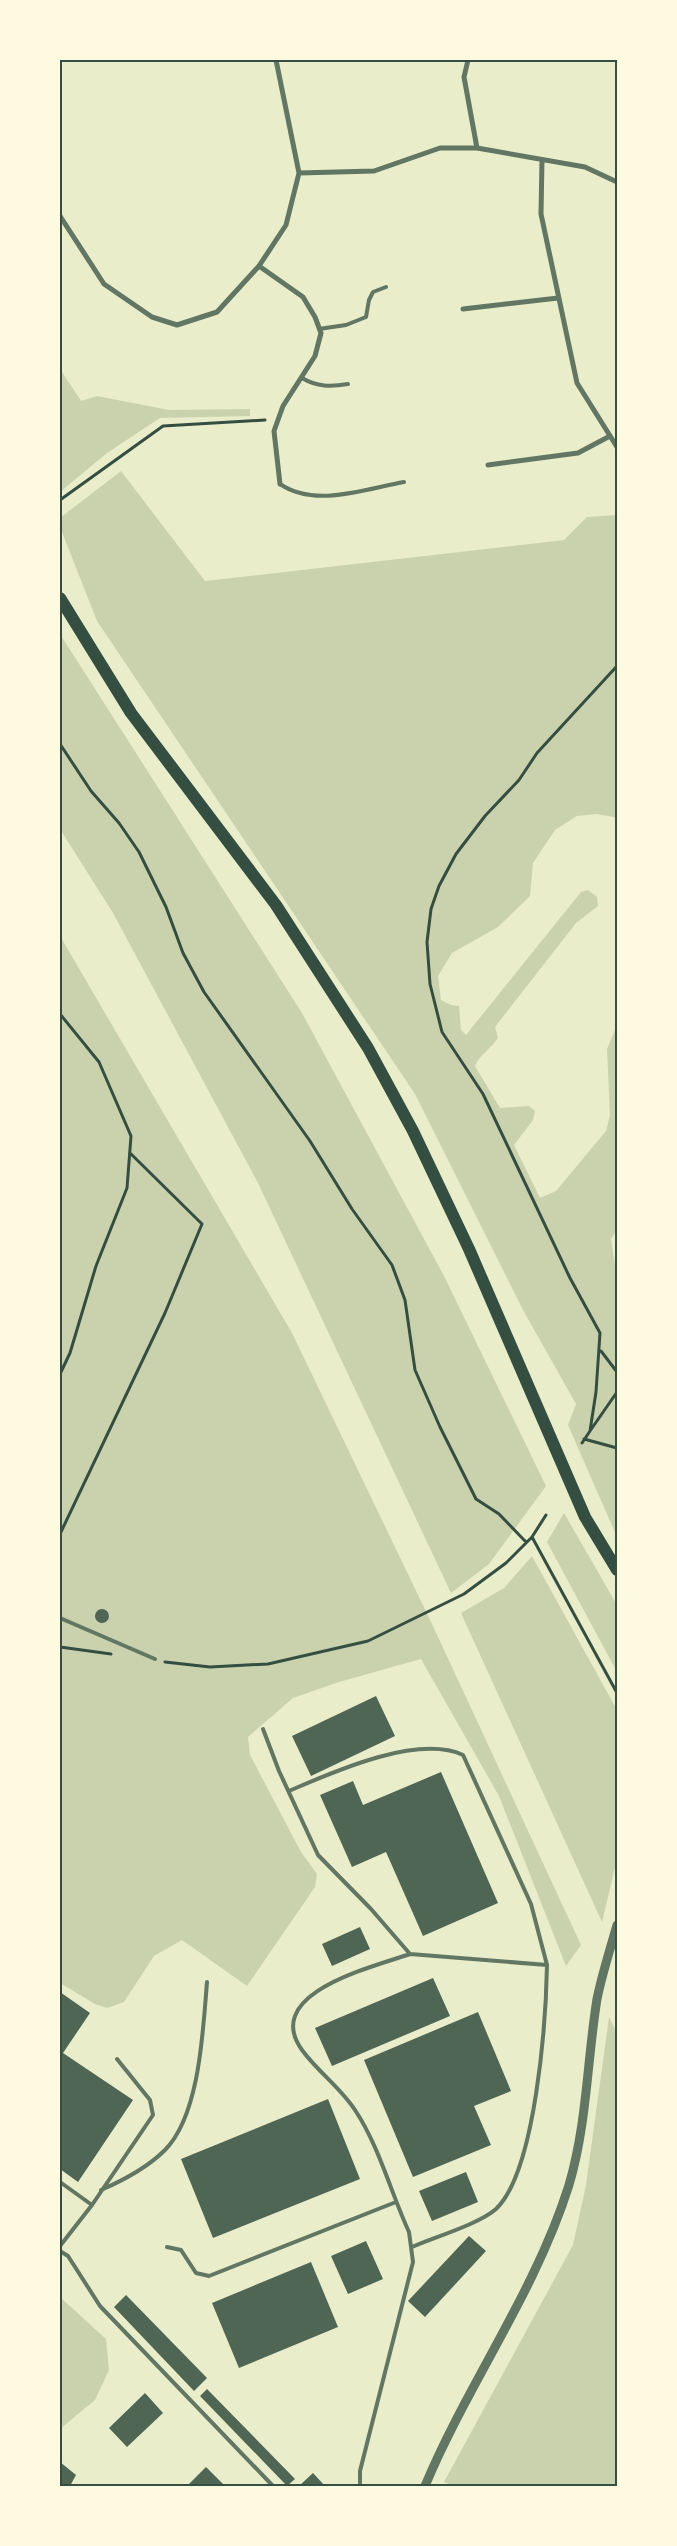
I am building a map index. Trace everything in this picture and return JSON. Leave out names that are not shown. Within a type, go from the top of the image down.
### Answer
[{"type":"main road","points":[[60,598],[131,713],[276,905],[368,1048],[412,1131],[469,1249],[585,1517],[617,1570]]},
{"type":"street","points":[[60,216],[104,284],[152,316],[177,325],[218,312],[259,266],[286,225],[299,173],[276,60]]},
{"type":"street","points":[[468,60],[464,76],[477,148]]},
{"type":"street","points":[[299,173],[374,171],[440,148],[477,148],[586,167],[617,182]]},
{"type":"street","points":[[542,160],[541,214],[577,383],[617,447]]},
{"type":"street","points":[[259,266],[303,298],[321,333],[315,356],[284,406],[274,431],[280,484]]},
{"type":"street","points":[[463,309],[558,298]]},
{"type":"street","points":[[488,464],[578,453],[610,436]]},
{"type":"street","points":[[425,2486],[436,2460],[516,2310],[554,2225],[568,2186],[579,2148],[586,2107],[597,2000],[617,1926]]},
{"type":"lane","points":[[320,329],[346,325],[366,317],[373,292],[386,287]]},
{"type":"lane","points":[[302,378],[313,384],[325,386],[348,384]]},
{"type":"lane","points":[[280,484],[292,493],[306,496],[327,496],[404,482]]},
{"type":"lane","points":[[60,1618],[155,1659]]},
{"type":"lane","points":[[263,1729],[318,1855],[371,1908],[410,1954]]},
{"type":"lane","points":[[289,1791],[331,1772],[370,1760],[426,1748],[450,1748],[463,1755],[531,1904],[547,1965],[546,2004],[536,2100],[520,2162],[509,2191],[502,2202],[486,2216],[412,2247]]},
{"type":"lane","points":[[360,2486],[360,2471],[413,2262],[412,2247],[409,2232],[376,2151],[356,2111],[341,2091],[301,2049],[294,2035],[292,2017],[300,2004],[312,1994],[362,1971],[410,1954],[547,1965]]},
{"type":"lane","points":[[101,2190],[127,2179],[166,2149],[185,2120],[202,2044],[207,1982]]},
{"type":"lane","points":[[60,2246],[92,2205],[153,2115],[150,2100],[117,2059]]},
{"type":"lane","points":[[60,2182],[92,2205]]},
{"type":"lane","points":[[166,2247],[181,2250],[196,2273],[209,2276],[396,2202]]},
{"type":"lane","points":[[60,2251],[68,2256],[100,2306],[273,2486]]},
{"type":"path","points":[[60,500],[163,426],[278,419]]},
{"type":"path","points":[[590,1431],[600,1351],[600,1333],[570,1278],[483,1094],[442,1032],[430,984],[427,942],[431,909],[439,886],[456,854],[484,816],[519,780],[537,753],[617,666]]},
{"type":"path","points":[[60,744],[91,792],[118,823],[139,852],[166,908],[183,953],[204,992],[310,1141],[352,1208],[392,1266],[405,1300],[415,1370],[440,1427],[476,1499],[499,1514],[526,1542]]},
{"type":"path","points":[[60,1014],[99,1062],[131,1136],[127,1188],[96,1266],[70,1353],[60,1374]]},
{"type":"path","points":[[60,1534],[153,1339],[202,1224],[130,1153]]},
{"type":"path","points":[[600,1351],[617,1372]]},
{"type":"path","points":[[617,1392],[583,1441],[617,1448]]},
{"type":"path","points":[[155,1659],[210,1667],[268,1664],[368,1641],[464,1594],[506,1563],[532,1537],[546,1515]]},
{"type":"path","points":[[532,1537],[617,1693]]},
{"type":"path","points":[[60,1647],[117,1654]]},
{"type":"green space","points":[[60,369],[81,401],[97,396],[169,410],[250,409],[250,416],[160,418],[107,453],[60,492]]},
{"type":"green space","points":[[121,471],[205,581],[564,540],[587,517],[617,515],[617,821],[614,817],[596,814],[577,816],[555,830],[533,863],[530,896],[498,927],[452,953],[438,976],[441,1000],[451,1005],[459,1006],[461,1030],[466,1035],[581,892],[588,890],[597,897],[598,906],[576,923],[495,1027],[498,1038],[475,1066],[500,1108],[529,1106],[535,1111],[533,1120],[514,1145],[540,1198],[556,1191],[606,1131],[610,1115],[607,1049],[617,1025],[617,1230],[611,1239],[617,1277],[617,1537],[568,1425],[576,1404],[523,1310],[415,1094],[97,621],[60,527],[60,518]]},
{"type":"green space","points":[[60,634],[302,1013],[444,1276],[546,1486],[489,1564],[451,1593],[258,1183],[113,913],[60,829]]},
{"type":"green space","points":[[60,936],[292,1333],[432,1624],[581,1945],[566,1966],[499,1796],[421,1659],[339,1682],[293,1698],[248,1737],[250,1755],[301,1852],[317,1874],[315,1887],[247,1986],[182,1940],[154,1956],[124,2002],[107,2008],[95,2004],[60,1983]]},
{"type":"green space","points":[[564,1513],[617,1605],[617,1672],[547,1542]]},
{"type":"green space","points":[[532,1556],[617,1710],[617,1859],[602,1922],[461,1613],[504,1588]]},
{"type":"green space","points":[[609,2017],[617,2033],[617,2486],[454,2486],[444,2482],[573,2245],[586,2185]]},
{"type":"green space","points":[[60,2297],[106,2339],[109,2370],[95,2400],[60,2429]]},
{"type":"building","points":[[102,1609],[107,1611],[109,1616],[107,1621],[102,1623],[97,1621],[95,1616],[97,1611]]},
{"type":"building","points":[[376,1696],[395,1736],[311,1776],[292,1736]]},
{"type":"building","points":[[441,1772],[498,1903],[423,1936],[386,1852],[352,1867],[320,1795],[353,1781],[363,1805]]},
{"type":"building","points":[[360,1927],[370,1949],[332,1966],[322,1944]]},
{"type":"building","points":[[433,1978],[450,2016],[332,2066],[315,2028]]},
{"type":"building","points":[[60,1992],[90,2013],[63,2053],[133,2100],[78,2182],[60,2169]]},
{"type":"building","points":[[478,2012],[511,2091],[474,2106],[491,2145],[413,2177],[364,2060]]},
{"type":"building","points":[[328,2099],[360,2179],[213,2238],[181,2159]]},
{"type":"building","points":[[466,2172],[478,2202],[432,2221],[419,2191]]},
{"type":"building","points":[[469,2236],[486,2251],[425,2317],[408,2301]]},
{"type":"building","points":[[366,2241],[383,2279],[348,2294],[331,2256]]},
{"type":"building","points":[[311,2262],[338,2327],[239,2368],[212,2303]]},
{"type":"building","points":[[126,2295],[207,2378],[194,2391],[114,2307]]},
{"type":"building","points":[[207,2389],[295,2479],[287,2486],[200,2396]]},
{"type":"building","points":[[145,2393],[163,2413],[127,2447],[109,2428]]},
{"type":"building","points":[[60,2462],[76,2475],[70,2486],[60,2486]]},
{"type":"building","points":[[206,2467],[225,2486],[187,2486]]},
{"type":"building","points":[[313,2473],[325,2486],[299,2486]]}]
